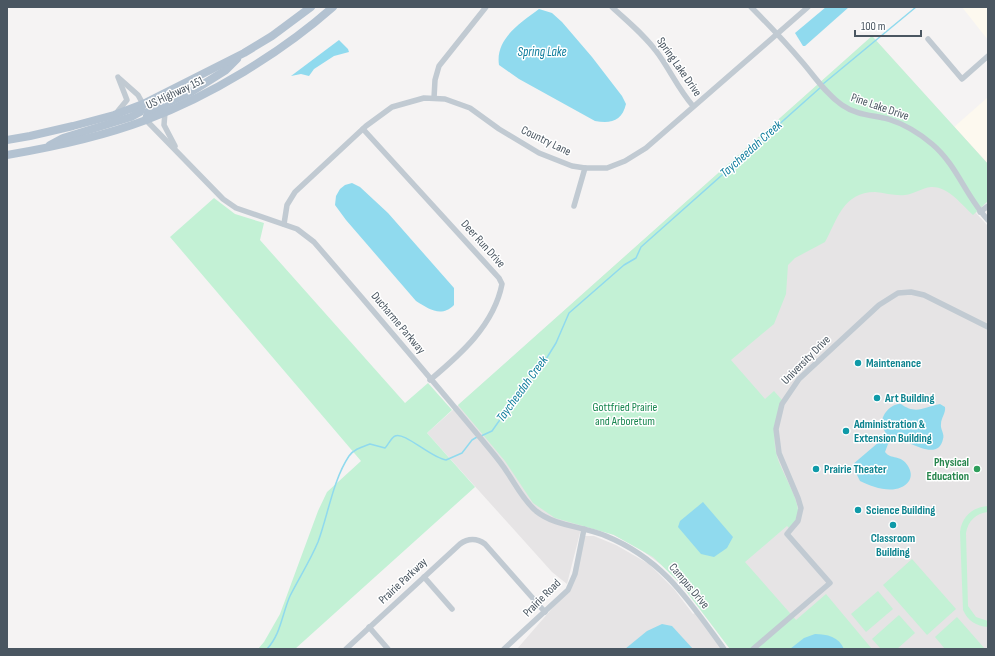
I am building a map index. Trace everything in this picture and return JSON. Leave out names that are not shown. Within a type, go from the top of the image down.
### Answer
[{"type":"main road","name":"US Highway 151","points":[[7,140],[51,131],[114,115],[143,104],[244,53],[272,36],[311,7]]},
{"type":"main road","name":"US Highway 151","points":[[7,155],[42,149],[106,133],[165,112],[245,71],[276,51],[333,7]]},
{"type":"main road","points":[[146,120],[148,112],[191,92],[226,70],[244,53]]},
{"type":"main road","points":[[42,149],[63,138],[137,114],[143,104]]},
{"type":"street","points":[[434,98],[435,80],[439,66],[486,7]]},
{"type":"street","name":"Spring Lake Drive","points":[[612,7],[641,32],[659,54],[685,97],[693,106]]},
{"type":"street","name":"Pine Lake Drive","points":[[751,7],[778,33],[818,82],[835,100],[846,108],[857,113],[900,124],[928,141],[951,165],[980,212]]},
{"type":"street","name":"Country Lane","points":[[284,224],[287,205],[296,192],[363,129],[392,107],[424,98],[445,99],[470,108],[498,129],[539,153],[572,166],[585,168],[607,168],[625,161],[646,148],[808,7]]},
{"type":"street","points":[[928,39],[962,78],[988,56]]},
{"type":"street","points":[[114,115],[122,108],[127,100],[118,77],[138,95],[143,104]]},
{"type":"street","name":"Ducharme Parkway","points":[[165,112],[164,125],[177,150]]},
{"type":"street","name":"Ducharme Parkway","points":[[146,120],[153,129],[177,150],[230,204],[236,208],[297,229],[314,242],[430,380],[483,440],[506,470],[524,499],[535,510],[553,521],[584,528]]},
{"type":"street","name":"Deer Run Drive","points":[[363,129],[451,224],[499,278],[502,284],[496,304],[487,321],[458,356],[430,380]]},
{"type":"street","points":[[574,206],[585,168]]},
{"type":"street","points":[[988,206],[980,212],[988,220]]},
{"type":"street","name":"University Drive","points":[[753,649],[830,583],[787,534],[798,522],[801,508],[779,453],[776,429],[780,408],[792,388],[879,305],[898,293],[911,292],[924,295],[988,326]]},
{"type":"street","name":"Prairie Road","points":[[504,649],[566,593],[571,584],[584,528]]},
{"type":"street","name":"Campus Drive","points":[[584,528],[608,536],[629,547],[663,570],[681,590],[724,649]]},
{"type":"street","name":"Prairie Parkway","points":[[346,649],[462,542],[470,539],[479,540],[486,545],[545,612]]},
{"type":"street","points":[[424,577],[452,609]]},
{"type":"street","points":[[369,627],[388,649]]},
{"type":"shaded area","points":[[962,7],[988,7],[988,40]]},
{"type":"shaded area","points":[[872,36],[988,164],[988,201],[976,213],[988,226],[988,649],[730,649],[685,589],[667,569],[640,549],[608,532],[582,525],[567,584],[552,572],[427,433]]},
{"type":"shaded area","points":[[988,97],[988,164],[954,127]]},
{"type":"shaded area","points":[[582,536],[594,536],[616,545],[649,564],[674,589],[693,614],[697,612],[724,649],[517,649],[568,590]]},
{"type":"green space","name":"Gottfried Prairie and Arboretum","points":[[872,36],[988,164],[988,201],[973,215],[949,193],[931,187],[905,195],[875,192],[864,193],[855,197],[842,209],[825,242],[795,258],[788,265],[786,294],[774,324],[731,360],[765,399],[774,391],[782,400],[776,425],[775,445],[778,459],[795,499],[798,513],[790,529],[787,526],[745,562],[796,620],[826,594],[872,649],[730,649],[680,583],[653,557],[614,535],[555,518],[533,503],[505,461],[458,405]]},
{"type":"green space","points":[[214,198],[235,214],[264,223],[260,240],[405,403],[428,383],[452,410],[427,433],[475,487],[295,649],[258,649],[264,642],[280,614],[318,511],[327,492],[361,461],[170,237]]},
{"type":"green space","points":[[988,506],[988,512],[973,518],[966,533],[968,606],[976,617],[988,621],[988,627],[973,622],[967,617],[963,610],[960,532],[963,521],[969,513],[978,508]]},
{"type":"green space","points":[[912,559],[956,609],[927,635],[883,585]]},
{"type":"green space","points":[[878,591],[893,609],[866,632],[851,614]]},
{"type":"green space","points":[[899,615],[915,633],[897,649],[881,649],[872,639]]},
{"type":"green space","points":[[957,617],[985,649],[945,649],[935,637]]},
{"type":"water","points":[[826,7],[849,7],[805,46],[803,46],[795,33]]},
{"type":"water","name":"Spring Lake","points":[[539,9],[552,13],[562,22],[592,57],[622,96],[626,104],[619,118],[606,122],[595,121],[519,79],[499,65],[501,47],[510,32]]},
{"type":"water","points":[[339,40],[349,52],[334,56],[314,69],[309,76],[301,74],[291,76]]},
{"type":"water","points":[[352,183],[360,187],[388,213],[454,288],[454,305],[449,309],[440,312],[430,309],[416,301],[346,220],[335,205],[336,196],[340,189],[345,185]]},
{"type":"water","points":[[901,404],[916,410],[940,404],[945,407],[941,426],[943,437],[940,446],[935,449],[928,450],[895,438],[888,444],[885,452],[890,456],[899,458],[905,462],[910,472],[911,477],[909,481],[904,486],[899,488],[886,489],[872,486],[860,481],[852,465],[886,436],[882,426],[883,417],[891,407]]},
{"type":"water","points":[[703,502],[733,537],[727,548],[714,557],[701,554],[678,527],[680,521]]},
{"type":"water","points":[[662,624],[672,626],[693,649],[625,649],[647,631]]},
{"type":"water","points":[[815,634],[836,639],[844,649],[790,649],[804,638]]},
{"type":"waterway","name":"Taycheedah Creek","points":[[823,84],[916,7]]},
{"type":"waterway","name":"Taycheedah Creek","points":[[481,436],[492,431],[521,390],[543,364],[556,343],[569,313],[624,265],[636,258],[641,247],[821,87]]},
{"type":"waterway","name":"Taycheedah Creek","points":[[267,649],[275,637],[290,596],[318,542],[331,498],[343,465],[349,456],[358,448],[370,444],[385,448],[395,436],[399,436],[405,437],[433,455],[446,460],[462,453],[472,440],[477,437]]},
{"type":"place","name":"Maintenance","points":[[858,363]]},
{"type":"place","name":"Art Building","points":[[877,398]]},
{"type":"place","name":"Administration & Extension Building","points":[[846,431]]},
{"type":"place","name":"Prairie Theater","points":[[816,469]]},
{"type":"place","name":"Physical Education","points":[[977,469]]},
{"type":"place","name":"Science Building","points":[[858,510]]},
{"type":"place","name":"Classroom Building","points":[[893,525]]}]
